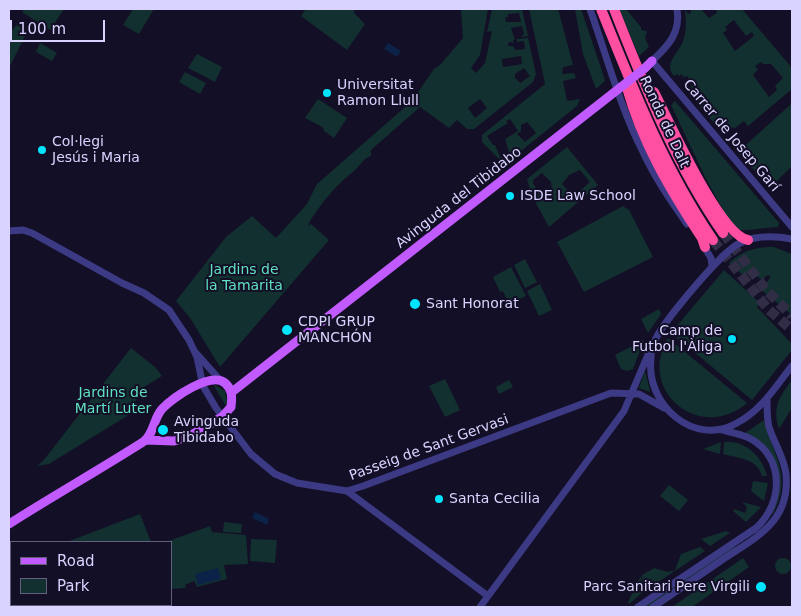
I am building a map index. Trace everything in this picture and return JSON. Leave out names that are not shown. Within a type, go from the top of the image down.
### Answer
[{"type":"highway","name":"Ronda de Dalt","points":[[601,9],[659,147],[691,206],[713,240]]},
{"type":"highway","name":"Ronda de Dalt","points":[[614,9],[676,154],[692,186],[723,233]]},
{"type":"highway","points":[[611,34],[632,104],[644,135],[665,178],[702,238],[705,247]]},
{"type":"highway","points":[[624,34],[691,167],[735,234],[739,238],[748,240]]},
{"type":"main road","name":"Avinguda del Tibidabo","points":[[232,392],[652,62]]},
{"type":"main road","points":[[9,524],[146,440],[157,417],[169,403],[202,382],[220,380],[232,392],[231,407],[222,417],[188,437],[167,441],[146,440]]},
{"type":"main road","points":[[157,417],[160,432],[167,441]]},
{"type":"street","points":[[590,9],[635,135],[656,178],[705,247],[711,258],[712,266]]},
{"type":"street","name":"Avinguda del Tibidabo","points":[[652,62],[672,41],[677,28],[677,9]]},
{"type":"street","name":"Carrer de Josep Garí","points":[[652,62],[792,227]]},
{"type":"street","name":"Passeig de Sant Gervasi","points":[[9,231],[23,230],[32,233],[159,302],[180,324],[194,351],[202,382],[222,417],[252,454],[280,477],[297,483],[347,490],[363,486],[615,393],[633,393],[646,397],[688,425],[722,430],[745,436],[764,450],[774,466],[776,493],[764,520]]},
{"type":"street","points":[[480,607],[624,410],[654,341],[712,266],[729,250],[748,240],[771,237],[792,239]]},
{"type":"street","points":[[654,341],[651,374],[664,408]]},
{"type":"street","points":[[194,351],[220,380]]},
{"type":"street","points":[[722,430],[738,423],[767,401],[782,378],[792,368]]},
{"type":"street","points":[[615,393],[622,398],[624,410]]},
{"type":"street","points":[[653,607],[747,545],[771,525],[781,504],[786,478],[783,460],[769,426],[767,401]]},
{"type":"street","points":[[359,501],[359,493],[363,486]]},
{"type":"street","points":[[347,490],[359,501],[488,596]]},
{"type":"street","points":[[638,607],[745,535],[764,520],[771,525]]},
{"type":"street","points":[[745,535],[743,538],[747,545]]},
{"type":"green space","points":[[24,9],[64,9],[50,30],[22,12]]},
{"type":"green space","points":[[133,9],[154,9],[139,34],[123,25]]},
{"type":"green space","points":[[306,9],[355,9],[354,13],[365,24],[347,50],[301,16]]},
{"type":"green space","name":"Jardins de la Tamarita","points":[[461,9],[488,9],[480,55],[471,68],[476,73],[485,63],[492,31],[487,32],[492,9],[522,9],[528,36],[521,37],[524,34],[522,26],[511,28],[515,40],[513,40],[514,44],[512,42],[508,43],[508,46],[513,46],[515,50],[525,49],[524,41],[517,42],[517,39],[528,38],[536,74],[533,82],[474,129],[467,129],[457,120],[449,128],[420,107],[371,150],[371,156],[364,160],[335,188],[310,221],[308,226],[311,224],[329,240],[220,367],[190,318],[176,301],[226,237],[252,216],[276,238],[307,204],[317,184],[412,101],[434,69],[441,64],[463,38]],"holes":[[[519,13],[521,22],[506,22],[505,17],[508,17],[508,14]],[[521,56],[522,64],[503,67],[502,59]],[[524,68],[530,76],[520,83],[515,78],[515,74]],[[480,99],[487,108],[475,118],[468,108]]]},
{"type":"green space","points":[[529,9],[558,9],[573,65],[563,67],[562,74],[574,73],[576,78],[563,81],[567,101],[580,99],[577,106],[511,159],[500,160],[482,142],[482,135],[545,84]],"holes":[[[510,119],[518,131],[505,139],[510,155],[501,159],[495,145],[487,136],[508,123],[506,121]],[[527,122],[536,133],[525,142],[517,134],[521,131],[521,125]]]},
{"type":"green space","points":[[575,9],[581,9],[605,81],[596,89],[583,54]]},
{"type":"green space","points":[[619,9],[626,9],[641,27],[641,30],[647,31],[645,38],[649,47],[639,56]]},
{"type":"green space","points":[[685,9],[688,14],[691,13],[691,9],[701,9],[709,18],[717,13],[716,9],[742,9],[792,68],[792,89],[748,126],[744,121],[735,128],[727,127],[719,119],[714,123],[688,92],[692,85],[687,76],[684,77],[681,74],[679,76],[677,74],[674,76],[671,71],[671,62],[684,37],[686,25]],"holes":[[[734,20],[746,36],[752,32],[754,36],[735,51],[723,33],[727,30],[725,27]],[[761,62],[763,64],[771,64],[783,78],[775,86],[777,90],[769,97],[753,75],[758,69],[755,66]]]},
{"type":"green space","points":[[18,24],[26,34],[9,68],[9,33]]},
{"type":"green space","points":[[40,43],[57,53],[52,61],[36,52]]},
{"type":"green space","points":[[197,54],[222,67],[215,82],[188,68]]},
{"type":"green space","points":[[185,72],[206,83],[200,94],[179,82]]},
{"type":"green space","points":[[318,99],[347,118],[334,138],[323,130],[324,128],[305,118]]},
{"type":"green space","points":[[675,101],[779,223],[778,227],[749,230],[733,228],[705,177],[671,105]]},
{"type":"green space","points":[[791,104],[792,166],[770,188],[738,152]]},
{"type":"green space","points":[[567,147],[598,185],[549,227],[532,196],[527,179]],"holes":[[[580,170],[590,182],[573,197],[562,184],[569,175]],[[542,173],[551,182],[552,191],[549,195],[542,195],[533,184],[533,180]]]},
{"type":"green space","points":[[623,206],[629,210],[653,257],[584,292],[557,242]]},
{"type":"green space","points":[[761,247],[774,247],[792,254],[792,315],[760,289],[771,277],[768,275],[762,280],[749,270],[745,277],[729,263],[739,255],[750,250]]},
{"type":"green space","points":[[525,259],[537,282],[525,288],[514,265]]},
{"type":"green space","points":[[511,267],[526,296],[509,304],[503,291],[500,292],[493,277]]},
{"type":"green space","name":"Camp de Futbol l'Àliga","points":[[724,270],[760,303],[757,307],[792,344],[792,350],[752,400],[671,333]]},
{"type":"green space","points":[[540,284],[552,310],[539,316],[527,291]]},
{"type":"green space","points":[[659,309],[661,314],[648,333],[641,319]]},
{"type":"green space","points":[[668,338],[747,403],[729,414],[711,417],[693,414],[678,405],[667,392],[660,376],[660,358]]},
{"type":"green space","points":[[644,340],[633,369],[627,371],[621,369],[615,355]]},
{"type":"green space","name":"Jardins de Martí Luter","points":[[131,348],[155,367],[162,376],[144,387],[127,416],[49,464],[37,466],[43,461]]},
{"type":"green space","points":[[645,371],[650,391],[650,392],[639,388]]},
{"type":"green space","points":[[445,379],[460,410],[445,417],[429,386]]},
{"type":"green space","points":[[509,380],[513,387],[499,394],[496,387]]},
{"type":"green space","points":[[792,380],[792,408],[779,429],[776,415],[778,403]]},
{"type":"green space","points":[[213,384],[225,391],[226,406]]},
{"type":"green space","points":[[764,420],[781,477],[779,500],[773,514],[771,513],[780,487],[776,468],[771,460],[745,433]]},
{"type":"green space","points":[[721,442],[720,454],[703,449]]},
{"type":"green space","points":[[724,442],[739,444],[752,451],[761,462],[767,476],[762,476],[760,470],[747,460],[723,454]]},
{"type":"green space","points":[[753,481],[768,483],[764,501],[751,491]]},
{"type":"green space","points":[[669,485],[688,500],[679,511],[660,496]]},
{"type":"green space","points":[[742,502],[761,507],[746,522],[733,511],[735,509],[745,513],[747,507]]},
{"type":"green space","points":[[140,514],[151,541],[70,541]]},
{"type":"green space","points":[[224,522],[242,524],[241,533],[223,532]]},
{"type":"green space","points":[[210,526],[212,532],[246,535],[248,564],[224,565],[227,579],[197,587],[194,581],[185,585],[186,588],[172,589],[172,541],[169,541]]},
{"type":"green space","points":[[726,531],[730,533],[710,546],[701,539]]},
{"type":"green space","points":[[251,539],[277,540],[275,563],[250,561]]},
{"type":"green space","points":[[733,546],[735,548],[648,607],[644,607]]},
{"type":"green space","points":[[700,547],[705,551],[643,592],[642,575],[654,568],[668,572],[675,570],[681,554]]},
{"type":"green space","points":[[743,558],[749,567],[692,607],[672,607]]},
{"type":"green space","points":[[780,558],[786,558],[791,563],[789,572],[780,574],[775,569],[775,563]]},
{"type":"green space","points":[[641,576],[642,593],[629,604],[628,602]]},
{"type":"water","points":[[388,43],[401,51],[397,57],[384,49]]},
{"type":"water","points":[[255,512],[269,519],[267,525],[252,518]]},
{"type":"water","points":[[218,568],[221,579],[198,585],[195,574]]},
{"type":"tunnel","points":[[723,233],[766,290],[792,316]]},
{"type":"tunnel","points":[[713,240],[768,309],[792,330]]},
{"type":"place","name":"Universitat Ramon Llull","points":[[327,93]]},
{"type":"place","name":"Col·legi Jesús i Maria","points":[[42,150]]},
{"type":"place","name":"ISDE Law School","points":[[510,196]]},
{"type":"place","name":"Sant Honorat","points":[[415,304]]},
{"type":"place","name":"CDPI GRUP MANCHÓN","points":[[287,330]]},
{"type":"place","name":"Camp de Futbol l'Àliga","points":[[732,339]]},
{"type":"place","name":"Avinguda Tibidabo","points":[[163,430]]},
{"type":"place","name":"Santa Cecilia","points":[[439,499]]},
{"type":"place","name":"Parc Sanitari Pere Virgili","points":[[761,587]]}]
